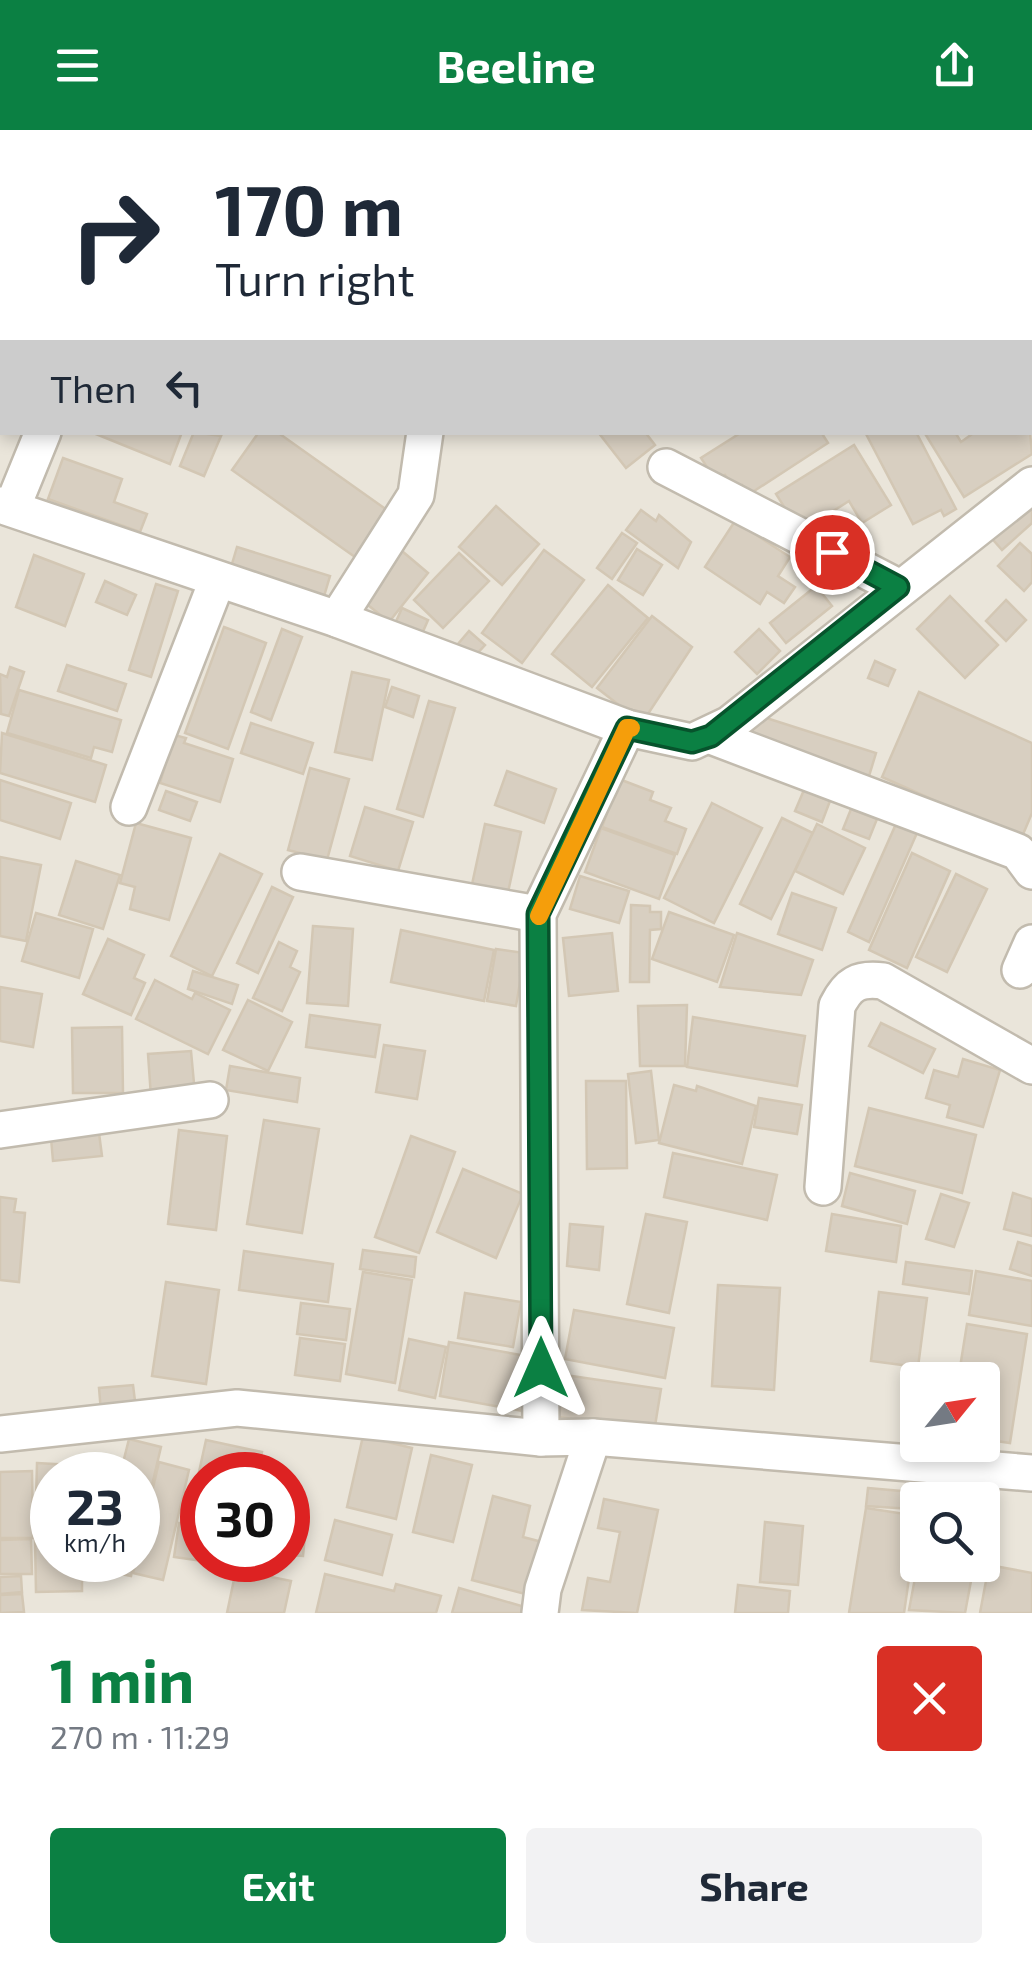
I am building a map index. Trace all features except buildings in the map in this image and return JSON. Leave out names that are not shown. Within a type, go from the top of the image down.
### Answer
[{"type":"street","points":[[42,435],[6,507],[336,618],[627,728],[692,742],[711,736],[1032,485]]},
{"type":"street","points":[[336,618],[416,495],[426,435]]},
{"type":"street","points":[[666,467],[898,587]]},
{"type":"street","points":[[129,807],[217,581]]},
{"type":"street","points":[[541,1438],[538,914],[627,728]]},
{"type":"street","points":[[711,736],[1018,852],[1032,870]]},
{"type":"street","points":[[300,872],[538,914]]},
{"type":"street","points":[[823,1187],[837,1006],[846,988],[863,979],[883,980],[1032,1066]]},
{"type":"street","points":[[0,1130],[210,1100]]},
{"type":"street","points":[[0,1434],[237,1408],[541,1438],[593,1437],[1032,1472]]},
{"type":"street","points":[[540,1613],[543,1589],[593,1437]]},
{"type":"shaded area","points":[[0,435],[1032,435],[1032,1613],[0,1613]]},
{"type":"slow traffic","points":[[539,916],[627,728],[631,728]]},
{"type":"route","points":[[541,1368],[538,914],[627,728],[692,742],[711,736],[898,587],[832,552]]}]
